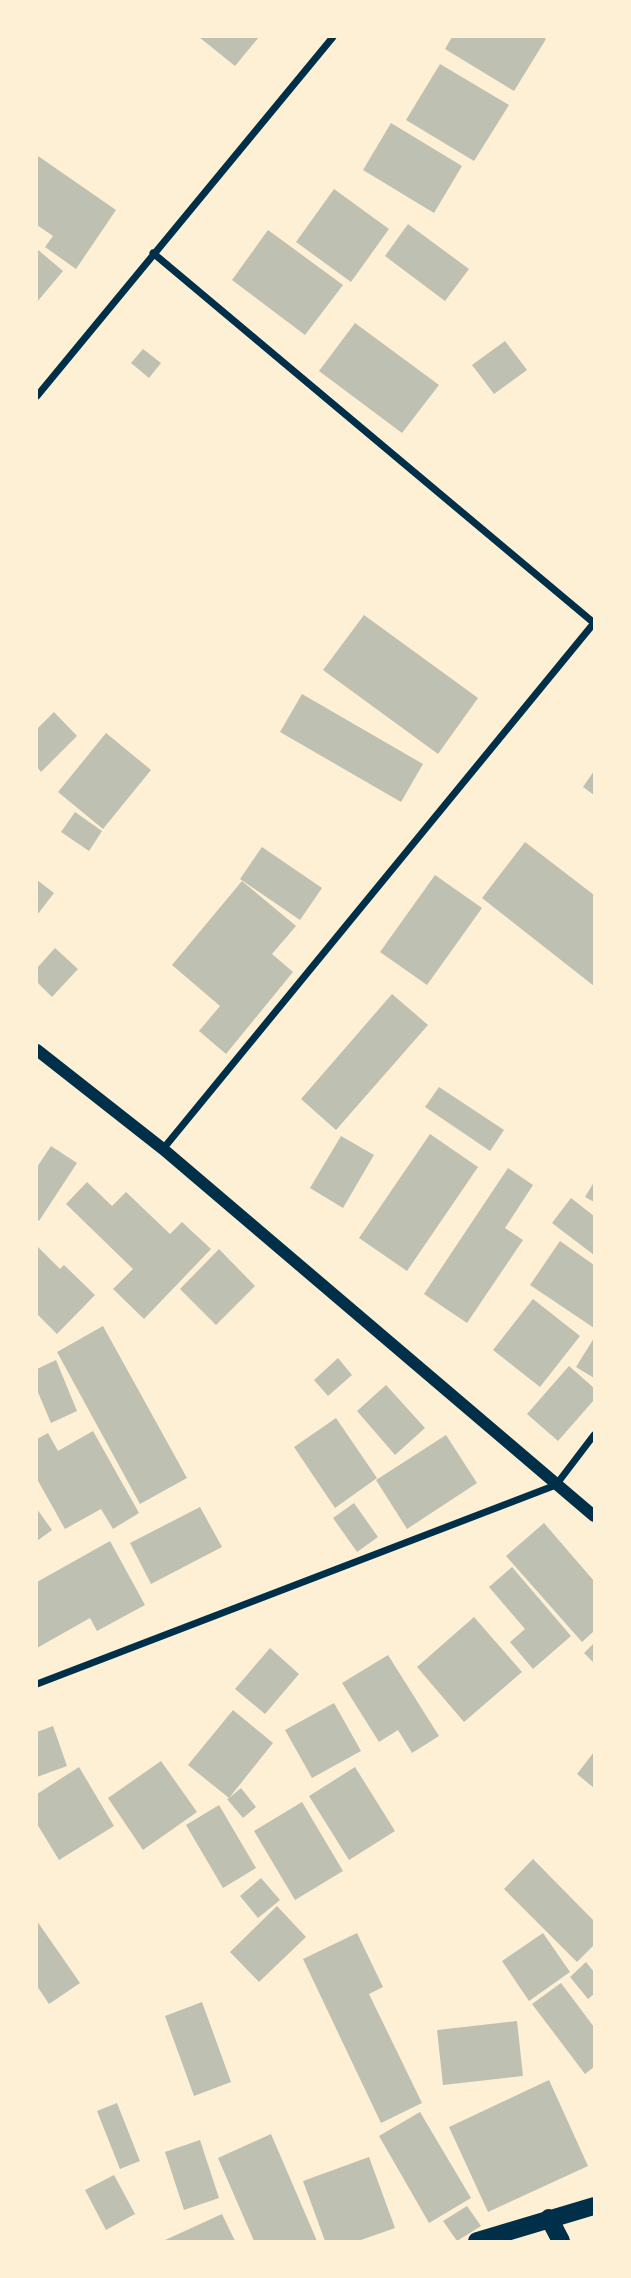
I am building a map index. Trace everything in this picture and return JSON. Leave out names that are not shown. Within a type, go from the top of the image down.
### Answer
[{"type":"main road","points":[[477,2241],[594,2206]]},
{"type":"main road","points":[[549,2218],[561,2241]]},
{"type":"street","points":[[37,396],[333,37]]},
{"type":"street","points":[[153,253],[594,623],[163,1149]]},
{"type":"street","points":[[37,1050],[163,1149],[594,1516]]},
{"type":"street","points":[[37,1684],[556,1485],[594,1435]]},
{"type":"building","points":[[199,37],[259,37],[235,66]]},
{"type":"building","points":[[452,37],[546,39],[514,91],[445,49]]},
{"type":"building","points":[[440,64],[509,105],[474,161],[406,120]]},
{"type":"building","points":[[391,123],[462,166],[434,213],[363,170]]},
{"type":"building","points":[[38,156],[116,210],[76,269],[45,247],[53,236],[37,225]]},
{"type":"building","points":[[334,189],[389,229],[351,282],[296,242]]},
{"type":"building","points":[[408,224],[469,269],[445,301],[385,256]]},
{"type":"building","points":[[268,230],[343,285],[305,335],[232,280]]},
{"type":"building","points":[[37,249],[63,271],[37,302]]},
{"type":"building","points":[[355,323],[439,385],[402,433],[319,371]]},
{"type":"building","points":[[505,341],[527,370],[494,394],[472,365]]},
{"type":"building","points":[[143,349],[161,363],[149,378],[131,363]]},
{"type":"building","points":[[364,615],[478,698],[438,754],[323,670]]},
{"type":"building","points":[[302,694],[423,764],[401,802],[280,732]]},
{"type":"building","points":[[54,712],[77,736],[41,772],[37,767],[37,729]]},
{"type":"building","points":[[106,733],[151,770],[103,829],[58,792]]},
{"type":"building","points":[[594,771],[594,795],[583,787]]},
{"type":"building","points":[[75,812],[102,831],[89,851],[61,832]]},
{"type":"building","points":[[525,842],[594,895],[594,986],[482,898]]},
{"type":"building","points":[[262,847],[322,888],[300,920],[240,879]]},
{"type":"building","points":[[435,875],[482,908],[427,985],[380,952]]},
{"type":"building","points":[[37,880],[54,893],[37,915]]},
{"type":"building","points":[[242,881],[296,926],[272,954],[293,972],[226,1054],[199,1031],[220,1006],[172,965]]},
{"type":"building","points":[[55,948],[78,969],[52,997],[37,982],[37,968]]},
{"type":"building","points":[[392,994],[428,1025],[336,1130],[301,1099]]},
{"type":"building","points":[[439,1087],[504,1130],[490,1151],[425,1107]]},
{"type":"building","points":[[430,1134],[478,1167],[407,1271],[359,1238]]},
{"type":"building","points":[[341,1136],[374,1155],[343,1208],[310,1188]]},
{"type":"building","points":[[51,1146],[77,1163],[39,1221],[37,1167]]},
{"type":"building","points":[[508,1168],[533,1185],[505,1228],[523,1240],[467,1323],[424,1294]]},
{"type":"building","points":[[87,1182],[112,1206],[126,1192],[170,1234],[182,1222],[211,1249],[144,1319],[113,1289],[133,1269],[66,1204]]},
{"type":"building","points":[[594,1182],[594,1202],[585,1197]]},
{"type":"building","points":[[571,1198],[594,1216],[594,1255],[552,1223]]},
{"type":"building","points":[[560,1241],[594,1265],[594,1328],[530,1285]]},
{"type":"building","points":[[37,1246],[60,1269],[64,1265],[95,1295],[57,1334],[37,1314]]},
{"type":"building","points":[[219,1249],[255,1286],[216,1325],[180,1289]]},
{"type":"building","points":[[533,1299],[580,1336],[540,1387],[493,1350]]},
{"type":"building","points":[[103,1326],[187,1478],[140,1504],[57,1352]]},
{"type":"building","points":[[594,1338],[594,1378],[576,1367]]},
{"type":"building","points":[[338,1358],[352,1375],[328,1396],[314,1380]]},
{"type":"building","points":[[56,1360],[77,1411],[51,1423],[37,1390],[37,1369]]},
{"type":"building","points":[[569,1366],[594,1388],[594,1400],[558,1441],[527,1414]]},
{"type":"building","points":[[386,1385],[425,1428],[395,1455],[357,1411]]},
{"type":"building","points":[[336,1418],[377,1478],[335,1508],[294,1447]]},
{"type":"building","points":[[93,1431],[139,1513],[113,1529],[101,1509],[65,1529],[37,1479],[37,1439],[48,1433],[58,1451]]},
{"type":"building","points":[[446,1435],[477,1483],[407,1529],[376,1480]]},
{"type":"building","points":[[354,1503],[378,1537],[357,1552],[333,1518]]},
{"type":"building","points":[[200,1507],[222,1547],[151,1584],[130,1543]]},
{"type":"building","points":[[37,1509],[52,1530],[37,1541]]},
{"type":"building","points":[[544,1523],[594,1581],[594,1631],[582,1642],[506,1556]]},
{"type":"building","points":[[110,1541],[145,1605],[97,1631],[90,1618],[37,1648],[37,1582]]},
{"type":"building","points":[[512,1567],[571,1636],[533,1669],[510,1642],[525,1629],[489,1587]]},
{"type":"building","points":[[474,1617],[522,1672],[464,1722],[417,1667]]},
{"type":"building","points":[[594,1643],[594,1663],[584,1653]]},
{"type":"building","points":[[270,1648],[299,1674],[265,1714],[235,1689]]},
{"type":"building","points":[[388,1655],[439,1736],[412,1753],[398,1730],[379,1742],[342,1683]]},
{"type":"building","points":[[334,1703],[361,1751],[312,1778],[285,1730]]},
{"type":"building","points":[[233,1710],[273,1743],[229,1798],[188,1765]]},
{"type":"building","points":[[53,1726],[67,1766],[37,1777],[37,1732]]},
{"type":"building","points":[[594,1752],[594,1788],[577,1774]]},
{"type":"building","points":[[161,1761],[197,1812],[143,1850],[108,1798]]},
{"type":"building","points":[[79,1767],[114,1826],[59,1860],[37,1824],[37,1794]]},
{"type":"building","points":[[355,1767],[395,1831],[349,1860],[309,1796]]},
{"type":"building","points":[[241,1788],[256,1807],[243,1818],[227,1799]]},
{"type":"building","points":[[302,1802],[343,1871],[295,1900],[254,1831]]},
{"type":"building","points":[[219,1805],[256,1868],[223,1888],[186,1825]]},
{"type":"building","points":[[533,1859],[594,1921],[594,1945],[577,1962],[504,1889]]},
{"type":"building","points":[[261,1878],[280,1900],[258,1918],[240,1896]]},
{"type":"building","points":[[277,1906],[306,1937],[259,1982],[230,1952]]},
{"type":"building","points":[[37,1921],[80,1983],[49,2004],[37,1986]]},
{"type":"building","points":[[357,1933],[383,1987],[369,1994],[422,2103],[381,2123],[303,1959]]},
{"type":"building","points":[[543,1933],[570,1972],[529,2001],[502,1961]]},
{"type":"building","points":[[586,1962],[594,1972],[594,1994],[588,1999],[570,1977]]},
{"type":"building","points":[[561,1983],[594,2027],[594,2067],[585,2074],[532,2004]]},
{"type":"building","points":[[202,2002],[231,2082],[194,2096],[165,2016]]},
{"type":"building","points":[[517,2021],[523,2076],[443,2085],[437,2030]]},
{"type":"building","points":[[549,2080],[588,2166],[488,2212],[449,2127]]},
{"type":"building","points":[[117,2103],[140,2161],[120,2169],[97,2111]]},
{"type":"building","points":[[420,2112],[471,2198],[429,2223],[379,2136]]},
{"type":"building","points":[[271,2134],[317,2241],[254,2241],[218,2158]]},
{"type":"building","points":[[200,2140],[219,2198],[184,2210],[165,2152]]},
{"type":"building","points":[[369,2157],[395,2228],[358,2241],[325,2241],[303,2181]]},
{"type":"building","points":[[114,2175],[135,2214],[106,2230],[85,2190]]},
{"type":"building","points":[[467,2206],[481,2226],[457,2241],[443,2221]]},
{"type":"building","points":[[222,2214],[235,2241],[163,2241]]}]
